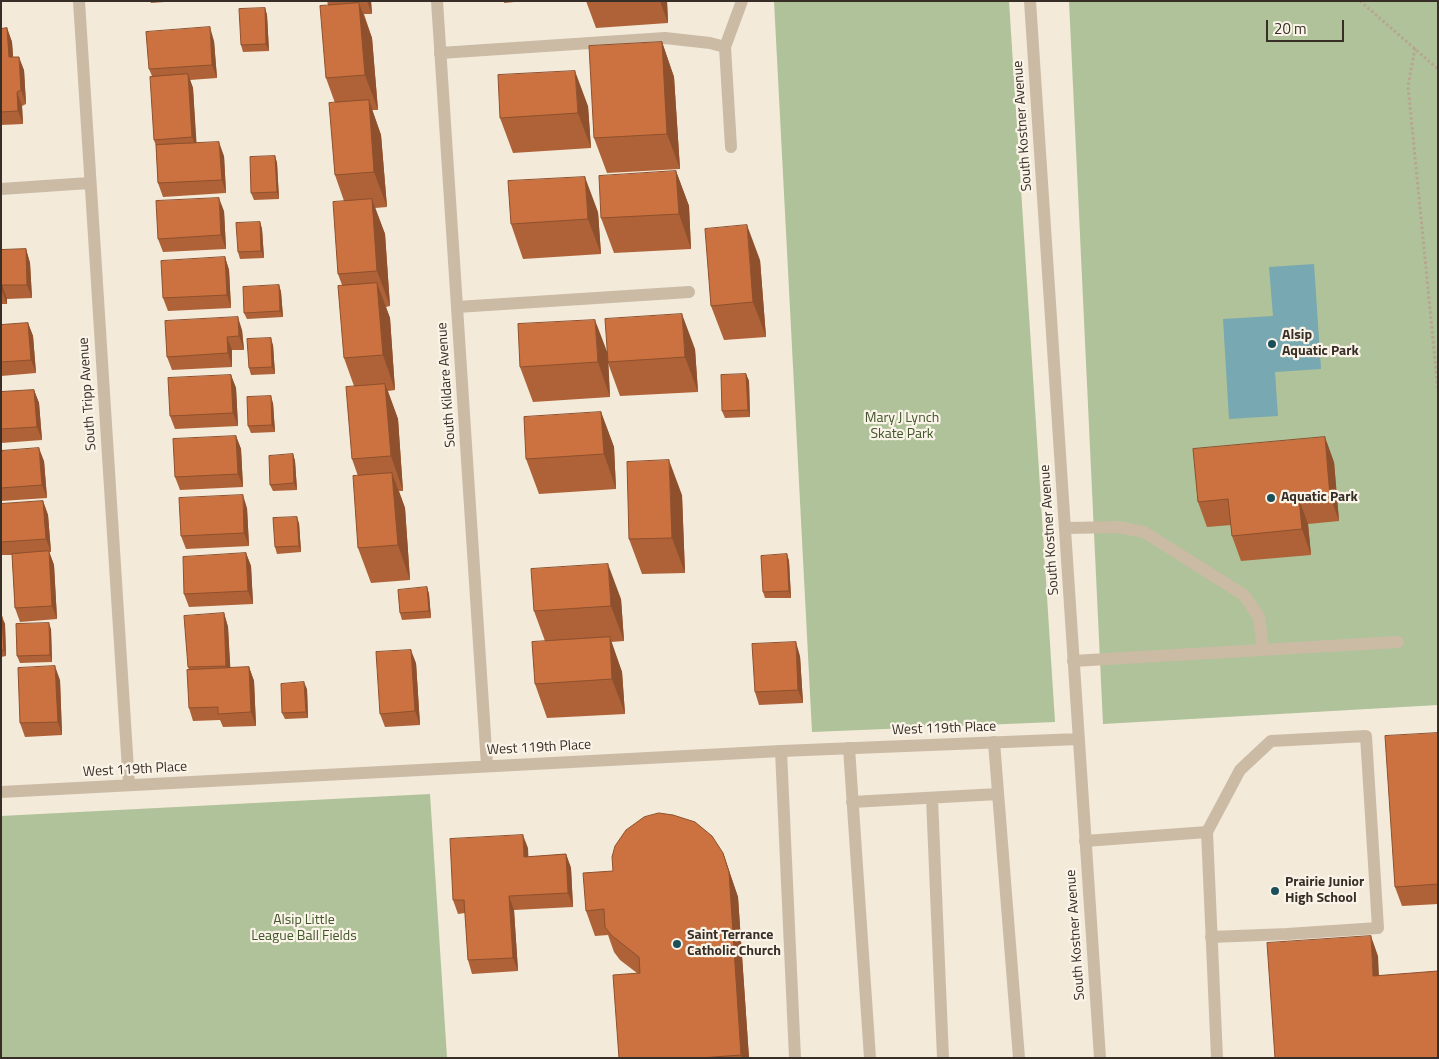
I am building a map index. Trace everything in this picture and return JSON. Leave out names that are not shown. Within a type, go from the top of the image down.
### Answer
[{"type":"street","name":"South Tripp Avenue","points":[[79,1],[89,182],[129,785]]},
{"type":"street","name":"South Kildare Avenue","points":[[437,1],[487,766]]},
{"type":"street","points":[[731,147],[726,47],[742,1]]},
{"type":"street","name":"South Kostner Avenue","points":[[1030,1],[1100,1058]]},
{"type":"street","points":[[440,53],[665,38],[710,42],[726,47]]},
{"type":"street","points":[[1,189],[89,182]]},
{"type":"street","points":[[457,307],[689,292]]},
{"type":"street","points":[[1065,528],[1118,526],[1144,532],[1244,596],[1259,617],[1263,650]]},
{"type":"street","points":[[1073,661],[1398,642]]},
{"type":"street","points":[[1212,937],[1378,928],[1366,736],[1271,741],[1240,770],[1206,832],[1217,1058]]},
{"type":"street","name":"West 119th Place","points":[[1,792],[781,751],[1078,739]]},
{"type":"street","points":[[994,742],[1019,1058]]},
{"type":"street","points":[[849,748],[870,1058]]},
{"type":"street","points":[[781,751],[795,1058]]},
{"type":"street","points":[[852,802],[998,794]]},
{"type":"street","points":[[932,798],[943,1058]]},
{"type":"street","points":[[1085,841],[1206,832]]},
{"type":"path","points":[[1360,1],[1438,69]]},
{"type":"path","points":[[1414,48],[1408,86],[1438,390]]},
{"type":"green space","name":"Mary J Lynch Skate Park","points":[[774,1],[1009,1],[1055,722],[812,732]]},
{"type":"green space","name":"Aquatic Park","points":[[1069,1],[1438,1],[1438,705],[1103,724]]},
{"type":"green space","name":"Alsip Little League Ball Fields","points":[[430,794],[447,1058],[1,1058],[1,816]]},
{"type":"water","name":"Alsip Aquatic Park","points":[[1314,264],[1321,369],[1275,372],[1278,416],[1229,419],[1223,319],[1273,316],[1269,267]]},
{"type":"building","points":[[359,3],[365,75],[326,78],[320,6]]},
{"type":"building","points":[[265,8],[266,44],[241,45],[239,9]]},
{"type":"building","points":[[210,27],[212,65],[149,69],[146,32]]},
{"type":"building","points":[[7,28],[9,57],[19,57],[21,90],[17,92],[18,111],[1,112],[1,29]]},
{"type":"building","points":[[662,42],[667,134],[594,138],[589,46]]},
{"type":"building","points":[[575,71],[578,113],[500,118],[498,75]]},
{"type":"building","points":[[188,74],[192,137],[154,140],[150,77]]},
{"type":"building","points":[[369,100],[374,172],[335,175],[329,103]]},
{"type":"building","points":[[219,142],[222,180],[158,183],[156,145]]},
{"type":"building","points":[[275,156],[277,192],[251,193],[250,157]]},
{"type":"building","points":[[676,171],[679,214],[601,218],[599,176]]},
{"type":"building","points":[[585,177],[588,219],[511,224],[508,181]]},
{"type":"building","points":[[219,198],[221,235],[158,239],[156,201]]},
{"type":"building","points":[[372,199],[377,271],[338,274],[333,202]]},
{"type":"building","points":[[260,222],[261,251],[238,252],[236,223]]},
{"type":"building","points":[[747,225],[753,302],[711,306],[705,229]]},
{"type":"building","points":[[26,249],[27,285],[2,285],[1,291],[1,250]]},
{"type":"building","points":[[225,257],[227,295],[163,298],[161,261]]},
{"type":"building","points":[[377,283],[383,355],[344,358],[338,286]]},
{"type":"building","points":[[279,285],[280,311],[244,313],[243,287]]},
{"type":"building","points":[[682,314],[685,357],[608,362],[605,319]]},
{"type":"building","points":[[238,317],[239,336],[227,337],[228,353],[167,357],[165,321]]},
{"type":"building","points":[[595,320],[598,362],[520,367],[518,324]]},
{"type":"building","points":[[28,323],[31,360],[1,362],[1,325]]},
{"type":"building","points":[[271,338],[272,367],[249,368],[247,339]]},
{"type":"building","points":[[746,374],[748,410],[722,411],[721,375]]},
{"type":"building","points":[[231,375],[233,413],[170,416],[168,378]]},
{"type":"building","points":[[385,384],[391,456],[352,459],[346,387]]},
{"type":"building","points":[[34,390],[37,427],[1,429],[1,392]]},
{"type":"building","points":[[271,396],[272,425],[248,426],[247,397]]},
{"type":"building","points":[[601,412],[604,454],[526,459],[524,417]]},
{"type":"building","points":[[236,436],[238,474],[175,477],[173,439]]},
{"type":"building","name":"Aquatic Park","points":[[1325,437],[1330,496],[1299,499],[1302,529],[1232,536],[1228,499],[1198,502],[1193,449]]},
{"type":"building","points":[[39,448],[42,485],[1,488],[1,451]]},
{"type":"building","points":[[293,454],[294,483],[270,485],[269,456]]},
{"type":"building","points":[[669,460],[672,538],[629,539],[627,462]]},
{"type":"building","points":[[392,473],[398,545],[358,548],[353,476]]},
{"type":"building","points":[[243,495],[244,533],[181,536],[179,498]]},
{"type":"building","points":[[43,501],[46,539],[1,542],[1,504]]},
{"type":"building","points":[[297,517],[299,546],[275,547],[273,518]]},
{"type":"building","points":[[49,551],[52,606],[15,608],[12,554]]},
{"type":"building","points":[[246,553],[248,591],[184,594],[183,557]]},
{"type":"building","points":[[787,554],[789,591],[763,592],[761,556]]},
{"type":"building","points":[[608,564],[611,606],[534,611],[531,569]]},
{"type":"building","points":[[427,587],[429,611],[400,613],[398,590]]},
{"type":"building","points":[[224,613],[226,666],[188,667],[184,616]]},
{"type":"building","points":[[2,617],[4,650],[1,650]]},
{"type":"building","points":[[49,623],[50,655],[17,656],[16,624]]},
{"type":"building","points":[[610,637],[612,679],[535,684],[532,642]]},
{"type":"building","points":[[796,642],[798,690],[755,692],[752,644]]},
{"type":"building","points":[[411,650],[415,711],[380,714],[376,652]]},
{"type":"building","points":[[55,666],[58,722],[20,723],[18,668]]},
{"type":"building","points":[[249,667],[251,712],[218,714],[218,707],[189,708],[187,670]]},
{"type":"building","points":[[304,682],[306,712],[282,713],[281,684]]},
{"type":"building","name":"Prairie Junior High School","points":[[1438,733],[1438,884],[1395,887],[1385,736]]},
{"type":"building","name":"Saint Terrance Catholic Church","points":[[659,813],[695,822],[712,836],[723,853],[729,872],[741,1055],[700,1058],[619,1058],[613,975],[640,973],[639,957],[611,935],[605,927],[604,909],[586,911],[583,873],[613,871],[612,857],[615,846],[626,830],[644,817]]},
{"type":"building","points":[[523,835],[524,857],[566,854],[568,893],[509,896],[513,958],[468,960],[464,900],[453,900],[450,839]]},
{"type":"building","points":[[1371,936],[1373,976],[1438,971],[1438,1058],[1275,1058],[1267,943]]},
{"type":"place","name":"Alsip Aquatic Park","points":[[1272,344]]},
{"type":"place","name":"Aquatic Park","points":[[1271,498]]},
{"type":"place","name":"Prairie Junior High School","points":[[1275,891]]},
{"type":"place","name":"Saint Terrance Catholic Church","points":[[677,944]]}]
